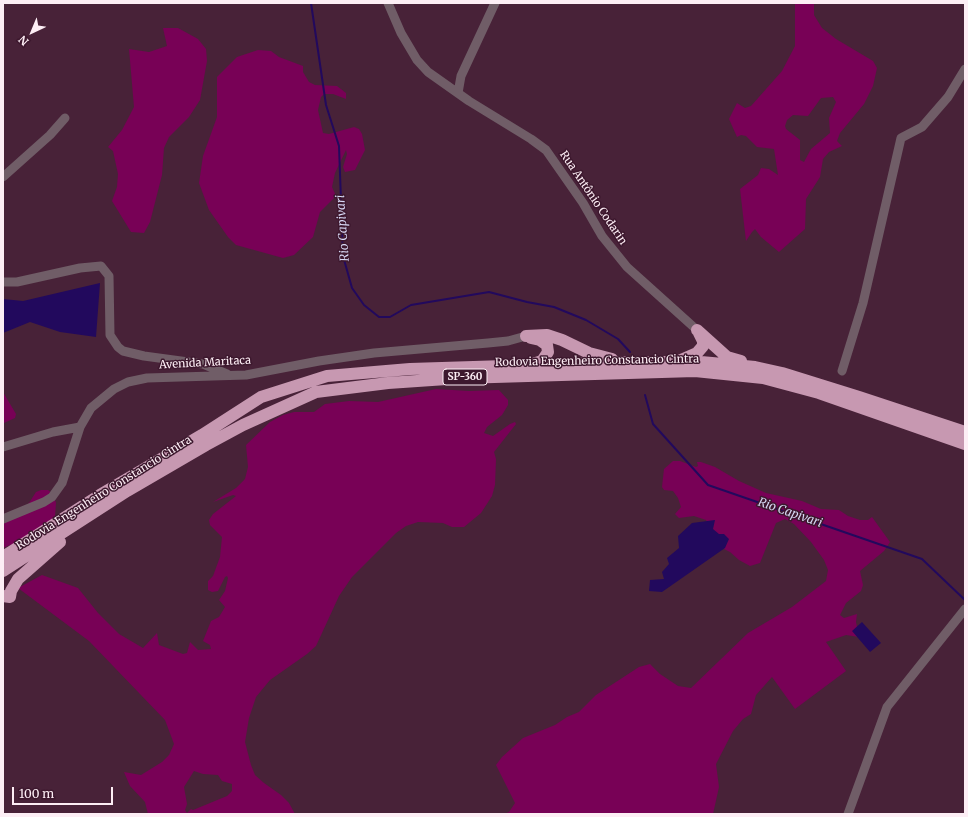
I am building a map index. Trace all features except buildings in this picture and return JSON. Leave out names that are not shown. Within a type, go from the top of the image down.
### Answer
[{"type":"highway","points":[[675,362],[697,353],[701,349],[703,340],[697,330]]},
{"type":"highway","points":[[697,330],[727,357],[782,373]]},
{"type":"highway","points":[[526,336],[547,335],[562,340],[589,353],[633,362]]},
{"type":"highway","points":[[526,336],[540,340],[547,345],[548,352],[542,360],[531,365]]},
{"type":"highway","name":"Rodovia Engenheiro Constancio Cintra","points":[[3,557],[100,495],[202,435],[261,397],[327,376],[410,369],[633,362],[675,362],[755,367],[782,373],[965,432]]},
{"type":"highway","name":"Rodovia Engenheiro Constancio Cintra","points":[[3,571],[127,491],[244,424],[316,392],[388,382],[695,370],[763,378],[819,392],[916,428],[965,444]]},
{"type":"highway","points":[[930,421],[965,428]]},
{"type":"highway","points":[[916,428],[960,448],[965,455]]},
{"type":"highway","points":[[3,596],[10,597],[11,591],[18,579],[53,549],[77,524]]},
{"type":"street","name":"Rua Antônio Codarin","points":[[388,3],[401,33],[417,60],[428,72],[546,150],[583,203],[602,236],[627,267],[697,330]]},
{"type":"street","points":[[458,93],[461,76],[495,3]]},
{"type":"street","points":[[842,371],[863,303],[901,138],[922,127],[948,97],[965,69]]},
{"type":"street","points":[[3,177],[50,135],[65,118]]},
{"type":"street","points":[[3,282],[17,282],[80,268],[101,266],[109,276],[110,335],[118,348],[144,356],[203,364],[230,375]]},
{"type":"street","name":"Avenida Maritaca","points":[[3,519],[44,502],[52,497],[62,483],[80,427],[91,408],[114,389],[128,382],[147,378],[246,375],[319,361],[374,353],[508,341],[526,336]]},
{"type":"street","points":[[3,447],[53,432],[80,427]]},
{"type":"street","points":[[848,814],[887,707],[965,608]]},
{"type":"shaded area","points":[[795,3],[814,3],[814,15],[822,28],[836,39],[873,61],[877,68],[873,86],[864,104],[840,133],[837,141],[842,146],[829,152],[823,159],[820,177],[806,199],[805,229],[779,252],[761,237],[755,229],[746,241],[740,189],[758,175],[761,168],[769,169],[778,175],[774,149],[757,147],[746,136],[741,135],[737,137],[729,119],[737,103],[745,108],[751,106],[782,71],[795,46]],"holes":[[[833,97],[836,102],[829,118],[830,133],[811,149],[804,162],[800,160],[800,140],[786,129],[785,126],[787,120],[793,115],[808,116],[821,98]]]},
{"type":"shaded area","points":[[163,28],[178,28],[198,39],[206,49],[207,61],[200,100],[189,117],[169,137],[164,148],[162,175],[150,222],[144,233],[131,232],[112,201],[117,187],[118,174],[113,151],[108,147],[122,130],[134,107],[129,49],[149,52],[167,46]]},
{"type":"shaded area","points":[[258,50],[271,51],[279,57],[303,66],[303,72],[309,82],[315,85],[337,86],[346,93],[346,99],[333,94],[324,94],[321,97],[318,110],[323,133],[329,134],[354,127],[359,129],[362,134],[365,150],[355,170],[345,172],[343,167],[347,154],[346,150],[335,173],[332,187],[336,196],[320,212],[313,237],[294,255],[283,258],[236,245],[228,237],[209,210],[199,183],[203,156],[217,117],[217,77],[237,57]]},
{"type":"shaded area","points":[[100,283],[96,337],[60,332],[30,322],[3,333],[3,299],[23,301]]},
{"type":"shaded area","points":[[436,389],[469,391],[499,390],[508,400],[508,405],[502,415],[487,427],[484,433],[493,436],[510,424],[515,422],[516,424],[494,452],[496,459],[495,485],[492,496],[481,513],[464,527],[452,527],[443,523],[418,522],[406,526],[396,533],[352,577],[339,596],[316,646],[270,680],[256,697],[249,718],[245,742],[251,765],[255,775],[281,795],[289,803],[295,814],[148,814],[145,802],[130,786],[124,772],[141,775],[162,762],[169,755],[174,744],[165,720],[89,641],[18,588],[42,575],[78,588],[98,613],[119,634],[143,648],[157,633],[159,645],[183,654],[187,653],[190,642],[198,650],[211,649],[210,645],[203,641],[211,621],[219,617],[225,607],[219,600],[225,591],[228,578],[227,576],[225,577],[218,591],[212,592],[208,590],[208,581],[213,576],[220,557],[222,537],[210,525],[209,520],[213,514],[236,496],[233,495],[213,502],[236,488],[245,479],[248,467],[246,445],[270,422],[283,415],[294,412],[314,412],[325,404],[349,401],[378,402]],"holes":[[[194,771],[203,774],[218,775],[222,781],[232,784],[232,791],[227,796],[193,810],[191,809],[187,813],[185,810],[187,804],[184,787]]]},
{"type":"shaded area","points":[[3,392],[16,414],[15,418],[4,423]]},
{"type":"shaded area","points":[[673,461],[680,461],[696,467],[698,466],[697,462],[701,462],[715,467],[739,481],[766,493],[802,501],[821,509],[839,510],[848,516],[860,520],[868,520],[872,517],[890,542],[884,551],[860,571],[863,585],[861,591],[846,603],[840,615],[844,618],[857,614],[856,622],[859,637],[846,635],[826,642],[846,671],[795,709],[772,677],[756,695],[751,714],[743,719],[733,731],[716,764],[719,787],[713,814],[504,814],[509,812],[515,803],[496,765],[502,757],[523,738],[555,725],[567,717],[579,712],[596,695],[639,667],[650,664],[660,674],[678,686],[691,688],[748,633],[792,607],[826,581],[828,570],[824,560],[811,542],[794,524],[785,519],[776,523],[760,563],[750,566],[720,547],[706,520],[694,516],[679,518],[675,514],[681,507],[678,498],[673,491],[664,490],[662,487],[664,469]]},
{"type":"shaded area","points":[[48,490],[53,494],[56,503],[55,516],[61,518],[20,541],[3,548],[3,514],[22,509],[29,503],[36,492]]},
{"type":"shaded area","points":[[715,520],[713,529],[719,534],[724,534],[729,539],[725,548],[662,592],[649,591],[650,580],[664,579],[662,572],[669,564],[667,558],[679,548],[678,536],[692,523]]},
{"type":"shaded area","points":[[862,622],[881,643],[870,652],[852,631]]},
{"type":"waterway","name":"Rio Capivari","points":[[311,3],[326,105],[339,146],[343,256],[352,288],[364,305],[379,317],[390,317],[411,305],[489,292],[554,307],[586,320],[618,339],[630,352]]},
{"type":"waterway","name":"Rio Capivari","points":[[645,395],[653,424],[708,485],[922,559],[965,600]]}]
